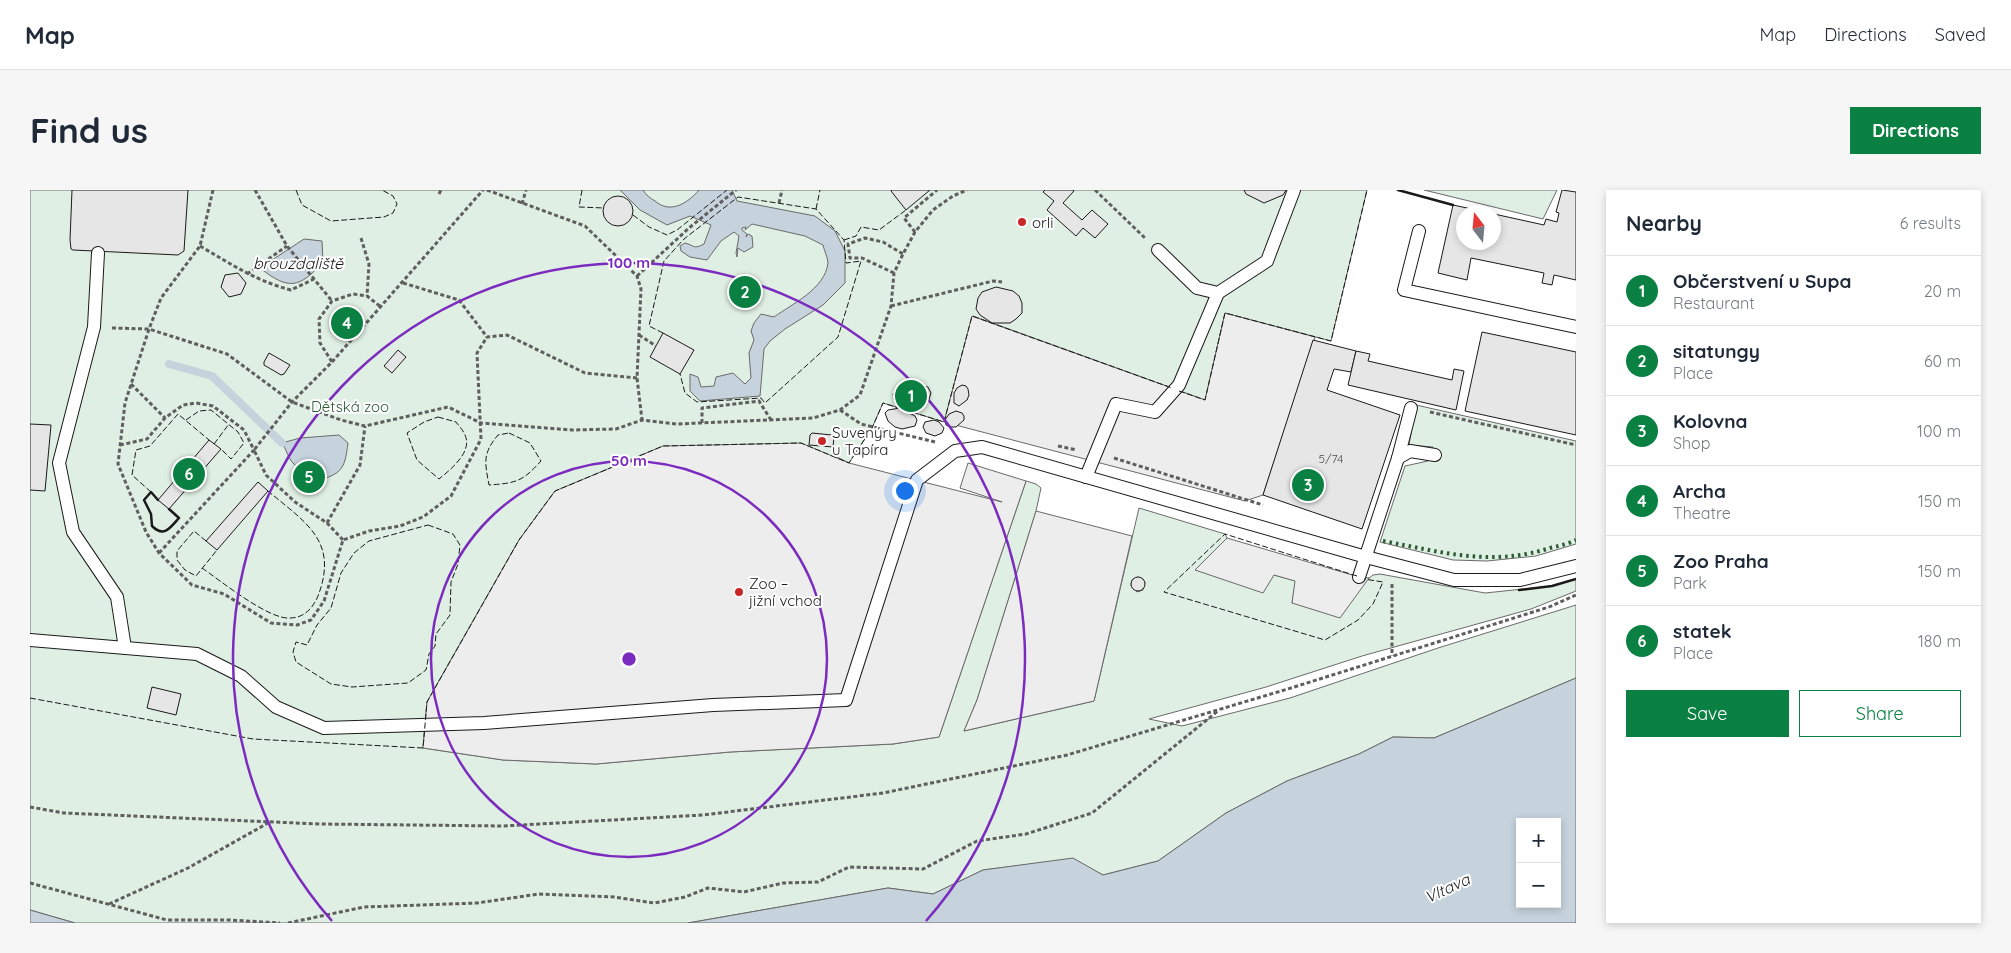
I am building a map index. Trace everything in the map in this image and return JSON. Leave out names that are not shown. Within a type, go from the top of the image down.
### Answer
[{"type":"lane","points":[[1086,477],[1116,404],[1155,412],[1179,385],[1218,293],[1267,261],[1294,190]]},
{"type":"lane","points":[[1419,230],[1404,290],[1576,326]]},
{"type":"lane","points":[[1158,250],[1197,288],[1218,293]]},
{"type":"lane","points":[[98,253],[94,327],[59,463],[73,532],[117,597],[125,648]]},
{"type":"lane","points":[[1358,577],[1398,458],[1411,408]]},
{"type":"lane","points":[[30,640],[197,654],[241,676],[276,707],[324,728],[484,723],[713,705],[846,700],[917,480],[955,451],[982,447],[1366,557],[1454,580],[1520,580],[1576,566]]},
{"type":"lane","points":[[1398,458],[1410,451],[1435,455]]},
{"type":"path","points":[[213,190],[200,246],[161,298],[149,329],[124,403],[118,464],[146,532],[159,553],[192,585],[224,594],[271,623],[297,625],[311,620],[324,601],[343,540]]},
{"type":"path","points":[[255,190],[287,246],[332,301]]},
{"type":"path","points":[[159,553],[254,450],[292,402],[332,362],[485,190],[585,226],[637,276],[641,289],[637,378],[642,420]]},
{"type":"path","points":[[522,204],[526,190]]},
{"type":"path","points":[[779,203],[782,190]]},
{"type":"path","points":[[915,232],[904,218],[937,190]]},
{"type":"path","points":[[949,190],[953,196]]},
{"type":"path","points":[[116,328],[149,329],[228,354],[292,402],[341,420],[365,426],[448,407],[481,423],[581,430],[616,429],[642,420],[677,424],[813,418],[840,410],[860,395],[891,306],[894,273],[903,254],[915,232],[933,210],[953,196],[967,190]]},
{"type":"path","points":[[1095,190],[1158,250]]},
{"type":"path","points":[[637,276],[689,228],[735,191]]},
{"type":"path","points":[[361,238],[369,264],[367,296]]},
{"type":"path","points":[[894,273],[862,258],[850,258],[848,244],[865,238],[883,242],[903,254]]},
{"type":"path","points":[[200,246],[266,284],[291,290],[314,279]]},
{"type":"path","points":[[247,274],[287,246]]},
{"type":"path","points":[[891,306],[993,281],[1002,282]]},
{"type":"path","points":[[403,283],[459,300],[487,337]]},
{"type":"path","points":[[332,362],[320,344],[318,320],[332,301],[353,294],[367,296],[380,307]]},
{"type":"path","points":[[639,335],[656,346]]},
{"type":"path","points":[[487,337],[507,336],[585,373],[637,378]]},
{"type":"path","points":[[343,540],[369,531],[400,526],[423,517],[451,496],[481,439],[477,353],[487,337]]},
{"type":"path","points":[[131,384],[166,418]]},
{"type":"path","points":[[702,423],[702,408],[759,401],[771,420]]},
{"type":"path","points":[[120,445],[147,439],[166,418],[183,405],[196,403],[212,406],[244,430],[266,475],[295,502],[327,523],[343,540]]},
{"type":"path","points":[[1411,408],[1576,445]]},
{"type":"path","points":[[840,410],[861,424],[936,442]]},
{"type":"path","points":[[327,523],[360,465],[365,426]]},
{"type":"path","points":[[1392,564],[1392,656]]},
{"type":"path","points":[[30,807],[64,813],[268,823],[504,826],[703,815],[883,794],[1067,755],[1549,607],[1576,595]]},
{"type":"path","points":[[288,923],[364,906],[477,903],[539,894],[614,898],[654,903],[685,897],[708,888],[744,892],[783,884],[818,882],[849,867],[923,868],[977,842],[1026,834],[1092,813],[1221,708]]},
{"type":"path","points":[[109,904],[188,868],[268,823]]},
{"type":"path","points":[[30,883],[167,920],[230,920],[280,923]]},
{"type":"green space","name":"Dětská zoo","points":[[30,190],[1367,190],[1331,341],[1225,313],[1205,400],[973,316],[944,422],[883,403],[872,428],[849,463],[837,457],[555,491],[519,540],[427,702],[423,748],[503,760],[596,764],[730,752],[893,744],[939,737],[1026,481],[1036,484],[1041,488],[1036,511],[977,700],[964,731],[1094,701],[1139,508],[1225,534],[1227,538],[1195,570],[1274,575],[1296,581],[1292,603],[1380,574],[1485,593],[1552,586],[1576,579],[1576,591],[1531,609],[1362,656],[1266,687],[1149,719],[1182,726],[1290,698],[1438,648],[1576,605],[1576,678],[1434,738],[1393,737],[1359,754],[1287,781],[1226,813],[1158,861],[1103,875],[1073,859],[983,870],[933,894],[888,888],[688,923],[75,923],[30,910]],"holes":[[[1138,577],[1143,579],[1145,583],[1143,590],[1137,592],[1131,586],[1132,580]]]},
{"type":"green space","points":[[1424,190],[1557,190],[1543,219],[1501,209],[1501,205],[1486,205]]},
{"type":"green space","points":[[1416,405],[1576,441],[1576,544],[1536,556],[1487,561],[1453,560],[1380,542],[1405,466],[1428,461],[1433,447],[1409,445]]},
{"type":"shaded area","points":[[1225,313],[1315,337],[1263,495],[1245,501],[944,422],[972,316],[1205,400]]},
{"type":"shaded area","name":"Zoo – jižní vchod","points":[[801,443],[849,463],[1002,502],[960,488],[968,463],[1026,481],[939,737],[893,744],[730,752],[596,764],[503,760],[423,748],[427,702],[519,540],[555,491],[663,446]]},
{"type":"shaded area","points":[[1036,511],[1132,536],[1094,701],[964,731],[977,700]]},
{"type":"shaded area","points":[[1227,538],[1359,577],[1369,578],[1340,618],[1292,603],[1295,581],[1274,575],[1263,593],[1195,570]]},
{"type":"water","points":[[620,190],[643,190],[661,205],[672,207],[684,203],[699,190],[732,190],[737,201],[815,216],[835,231],[845,251],[845,283],[823,305],[770,341],[764,349],[760,396],[700,401],[690,391],[690,374],[698,377],[701,387],[714,386],[716,377],[733,373],[745,384],[751,378],[749,353],[754,340],[751,331],[754,323],[761,314],[774,317],[807,295],[821,281],[828,263],[823,245],[805,236],[752,224],[745,230],[746,227],[742,228],[742,230],[747,234],[746,237],[748,234],[752,236],[753,247],[744,252],[738,248],[737,257],[739,236],[734,232],[721,241],[707,260],[690,257],[681,251],[680,246],[685,243],[696,247],[704,244],[711,225],[690,216],[667,225],[640,210]]},
{"type":"water","name":"brouzdaliště","points":[[304,239],[322,241],[323,262],[315,271],[300,282],[286,283],[260,268]]},
{"type":"water","points":[[339,435],[348,443],[346,458],[342,468],[334,475],[320,480],[295,465],[282,443],[300,438]]},
{"type":"water","name":"Vltava","points":[[1576,678],[1576,923],[688,923],[888,888],[933,894],[983,870],[1073,858],[1103,875],[1158,861],[1226,813],[1287,781],[1359,754],[1393,737],[1434,738]]},
{"type":"water","points":[[30,910],[75,923],[30,923]]},
{"type":"building","points":[[72,190],[188,190],[184,251],[178,255],[71,249]]},
{"type":"building","points":[[892,190],[930,190],[906,210]]},
{"type":"building","points":[[1045,190],[1074,191],[1063,203],[1082,220],[1092,210],[1108,224],[1095,238],[1083,228],[1076,236],[1047,210],[1054,201],[1043,192]]},
{"type":"building","points":[[1244,190],[1286,190],[1283,195],[1264,203],[1246,194]]},
{"type":"building","points":[[1562,190],[1576,192],[1576,280],[1554,275],[1552,285],[1542,283],[1544,273],[1471,258],[1467,280],[1438,273],[1453,205],[1456,206],[1456,250],[1501,250],[1501,216],[1544,225],[1546,219],[1557,222],[1559,213],[1556,212]]},
{"type":"building","points":[[618,196],[629,200],[633,211],[629,222],[618,226],[607,222],[603,211],[607,200]]},
{"type":"building","points":[[238,273],[246,283],[241,294],[229,297],[221,287],[225,275]]},
{"type":"building","points":[[996,287],[1013,291],[1019,296],[1022,303],[1022,313],[1010,323],[992,323],[980,315],[976,309],[978,298],[982,292]]},
{"type":"building","points":[[1482,332],[1576,352],[1576,435],[1465,411]]},
{"type":"building","points":[[663,333],[694,350],[680,374],[650,357]]},
{"type":"building","points":[[1313,340],[1356,351],[1351,372],[1334,369],[1327,390],[1400,415],[1362,529],[1263,495]]},
{"type":"building","points":[[398,350],[406,357],[392,373],[384,366]]},
{"type":"building","points":[[1356,351],[1370,354],[1368,361],[1452,380],[1454,369],[1464,371],[1456,410],[1348,385]]},
{"type":"building","points":[[269,353],[290,365],[284,374],[281,375],[264,365]]},
{"type":"building","points":[[914,383],[928,387],[931,393],[929,399],[918,407],[909,408],[895,403],[893,394],[901,386]]},
{"type":"building","points":[[962,385],[966,386],[969,395],[967,400],[959,406],[954,403],[954,393]]},
{"type":"building","points":[[900,408],[915,416],[917,420],[915,426],[902,429],[895,427],[888,421],[885,413],[888,410]]},
{"type":"building","points":[[956,411],[962,413],[964,420],[956,427],[946,425],[945,420],[949,414]]},
{"type":"building","points":[[934,420],[939,422],[944,428],[942,433],[935,436],[926,433],[923,427],[925,422]]},
{"type":"building","points":[[30,424],[51,425],[45,491],[30,490]]},
{"type":"building","name":"Suvenýry u Tapíra","points":[[812,433],[832,435],[834,437],[833,447],[809,445]]},
{"type":"building","points":[[209,440],[221,449],[169,509],[158,500]]},
{"type":"building","points":[[258,482],[268,491],[217,550],[206,541]]},
{"type":"building","points":[[1135,577],[1141,577],[1145,584],[1141,591],[1135,591],[1131,587],[1131,581]]},
{"type":"building","points":[[152,687],[181,694],[176,715],[147,708]]},
{"type":"waterway","points":[[169,364],[212,376],[282,443]]},
{"type":"hedge","points":[[1383,541],[1446,553],[1487,557],[1528,554],[1576,540]]},
{"type":"fence","points":[[296,190],[302,205],[331,221],[384,217],[393,213],[397,204],[393,196],[382,190]]},
{"type":"fence","points":[[582,190],[579,207],[604,208]]},
{"type":"fence","points":[[633,215],[649,227],[667,235],[677,230],[727,190]]},
{"type":"fence","points":[[816,209],[820,190]]},
{"type":"fence","points":[[1179,391],[1205,400],[1225,313],[1331,341],[1367,190]]},
{"type":"fence","points":[[663,333],[649,326],[664,261],[684,239],[738,197],[816,209],[844,240],[846,263],[861,261],[838,337],[765,403],[761,398],[697,402],[685,393],[680,374]]},
{"type":"fence","points":[[844,240],[856,236],[861,227],[879,230],[906,210]]},
{"type":"fence","points":[[30,698],[253,739],[423,748],[427,702],[519,540],[555,491],[663,446],[801,443],[849,463],[872,428],[883,403],[944,422],[972,316],[1172,388]]},
{"type":"fence","points":[[186,420],[199,411],[211,410],[238,432],[244,443],[231,459],[221,449]]},
{"type":"fence","points":[[151,492],[132,475],[136,450],[150,446],[178,414],[209,440]]},
{"type":"fence","points":[[438,417],[456,422],[467,441],[466,448],[459,460],[439,479],[417,460],[407,433],[424,422],[438,417]]},
{"type":"fence","points":[[214,444],[229,424]]},
{"type":"fence","points":[[509,433],[530,443],[541,461],[529,473],[518,480],[489,485],[486,465],[487,453],[498,435],[509,433]]},
{"type":"fence","points":[[202,568],[245,599],[270,613],[281,617],[295,618],[311,608],[318,596],[323,577],[324,561],[321,547],[315,535],[306,524],[268,491]]},
{"type":"fence","points":[[428,525],[453,534],[460,545],[458,564],[451,582],[450,615],[436,634],[435,646],[429,654],[426,670],[408,683],[352,687],[331,684],[296,662],[293,652],[296,642],[307,645],[317,625],[331,608],[341,573],[354,553],[369,541],[428,525]]},
{"type":"fence","points":[[206,541],[194,531],[177,551],[177,560],[185,570],[196,576],[217,550]]},
{"type":"fence","points":[[1357,576],[1225,534],[1164,592],[1325,640],[1358,620],[1373,604],[1383,582],[1364,579]]},
{"type":"wall","points":[[1398,190],[1453,205]]},
{"type":"wall","points":[[158,500],[151,492],[144,500],[151,514],[152,526],[156,530],[167,530],[179,518],[169,509]]},
{"type":"wall","points":[[1519,590],[1552,586],[1576,579]]},
{"type":"place","name":"orli","points":[[1022,222]]},
{"type":"place","name":"sitatungy","points":[[745,292]]},
{"type":"place","name":"Archa","points":[[347,323]]},
{"type":"place","name":"Občerstvení u Supa","points":[[911,396]]},
{"type":"place","name":"Suvenýry u Tapíra","points":[[822,441]]},
{"type":"place","name":"statek","points":[[189,474]]},
{"type":"place","name":"Zoo Praha","points":[[309,477]]},
{"type":"place","name":"Kolovna","points":[[1308,485]]},
{"type":"place","name":"Zoo – jižní vchod","points":[[739,592]]}]
